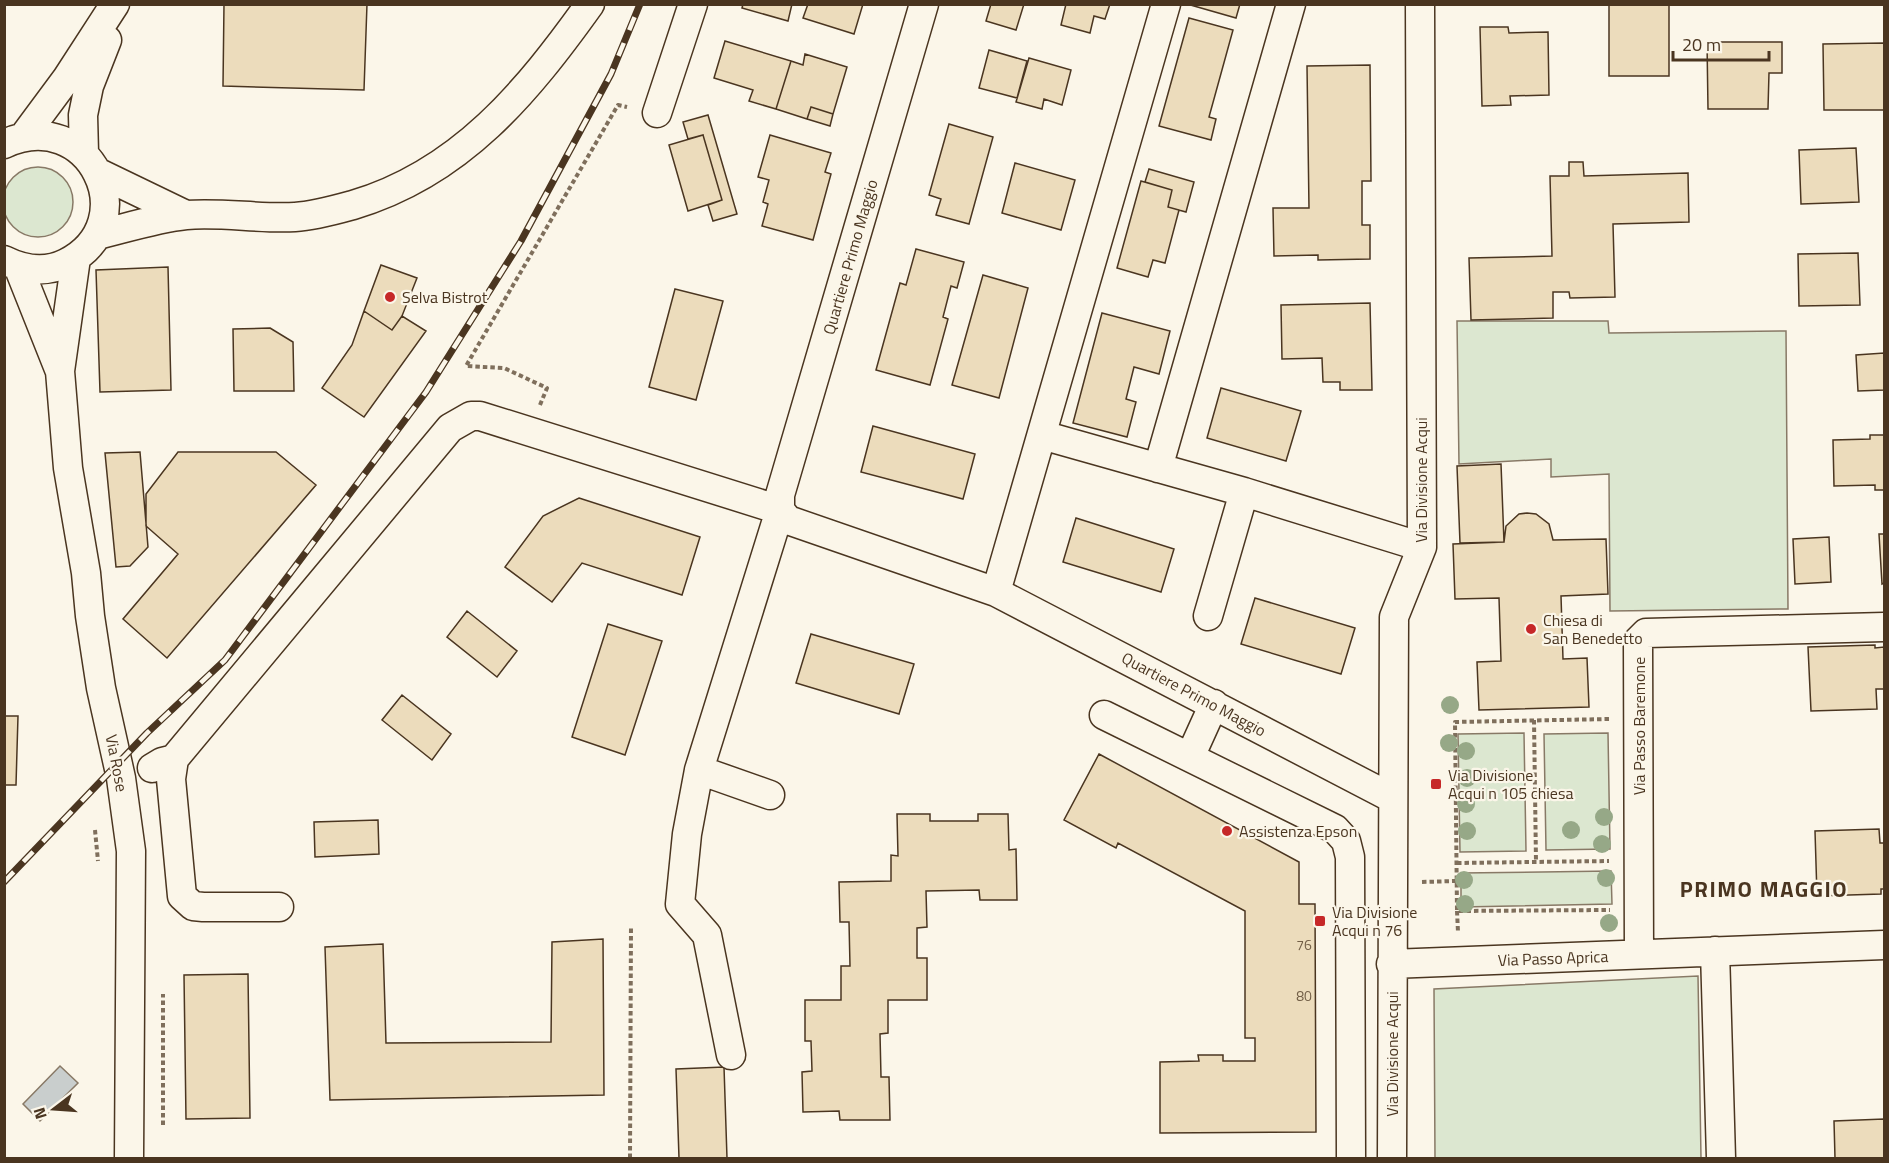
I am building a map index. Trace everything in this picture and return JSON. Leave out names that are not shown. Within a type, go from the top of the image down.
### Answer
[{"type":"street","points":[[14,140],[68,78],[115,4]]},
{"type":"street","points":[[11,263],[48,269],[76,258],[97,235],[104,215],[105,194],[92,163],[83,115],[89,86],[120,4]]},
{"type":"street","points":[[97,235],[186,215],[297,217],[338,209],[384,195],[440,165],[499,118],[546,66],[590,4]]},
{"type":"street","points":[[657,113],[693,4]]},
{"type":"street","name":"Quartiere Primo Maggio","points":[[731,1055],[707,935],[680,904],[687,834],[699,771],[780,510],[780,495],[924,4]]},
{"type":"street","points":[[996,592],[1166,4]]},
{"type":"street","points":[[1158,468],[1291,4]]},
{"type":"street","name":"Via Divisione Acqui","points":[[1392,1158],[1394,617],[1422,547],[1420,4]]},
{"type":"street","points":[[14,140],[46,135],[67,141],[92,163],[186,215]]},
{"type":"street","name":"Via Rose","points":[[76,258],[60,371],[68,468],[87,573],[90,616],[101,688],[121,778],[131,851],[129,1158]]},
{"type":"street","name":"Via Rose","points":[[11,263],[60,371]]},
{"type":"street","name":"Quartiere Primo Maggio","points":[[279,907],[193,906],[182,896],[171,779],[163,764],[450,428],[471,416],[480,416],[780,510],[788,520],[996,592],[1392,798]]},
{"type":"street","points":[[1042,435],[1244,492],[1422,547]]},
{"type":"street","points":[[1208,616],[1244,492]]},
{"type":"street","name":"Via Passo Baremone","points":[[1640,954],[1638,641],[1646,633],[1884,627]]},
{"type":"street","points":[[1190,757],[1214,704]]},
{"type":"street","points":[[1104,715],[1335,829],[1346,841],[1350,857],[1351,1158]]},
{"type":"street","points":[[699,771],[770,795]]},
{"type":"street","name":"Via Passo Aprica","points":[[1391,957],[1640,954],[1884,945]]},
{"type":"street","points":[[1350,951],[1391,957]]},
{"type":"street","points":[[1715,951],[1720,1158]]},
{"type":"path","points":[[528,431],[547,388],[504,368],[466,366],[467,363],[618,105],[657,113]]},
{"type":"path","points":[[1615,719],[1455,722],[1457,911],[1618,909]]},
{"type":"path","points":[[1534,720],[1536,862]]},
{"type":"path","points":[[1457,863],[1618,860]]},
{"type":"path","points":[[630,1158],[631,926]]},
{"type":"green space","points":[[31,167],[45,167],[58,173],[67,182],[73,195],[71,215],[63,227],[45,237],[31,237],[18,231],[9,222],[3,209],[3,195],[9,182],[18,173]]},
{"type":"green space","points":[[1457,321],[1608,321],[1609,333],[1786,331],[1788,609],[1610,611],[1609,474],[1551,477],[1551,459],[1459,464]]},
{"type":"green space","points":[[1524,733],[1526,851],[1460,852],[1458,734]]},
{"type":"green space","points":[[1608,733],[1610,849],[1546,850],[1544,734]]},
{"type":"green space","points":[[1611,871],[1612,904],[1461,907],[1461,873]]},
{"type":"green space","points":[[1698,976],[1701,1158],[1435,1158],[1434,989]]},
{"type":"shaded area","points":[[60,1066],[78,1083],[40,1121],[23,1104]]},
{"type":"building","points":[[224,4],[367,4],[364,90],[223,86]]},
{"type":"building","points":[[743,4],[792,4],[788,21],[742,8]]},
{"type":"building","points":[[808,4],[863,4],[854,34],[803,18]]},
{"type":"building","points":[[991,4],[1024,4],[1016,30],[986,21]]},
{"type":"building","points":[[1066,4],[1110,4],[1105,19],[1094,16],[1090,33],[1061,25]]},
{"type":"building","points":[[1187,4],[1240,4],[1236,18]]},
{"type":"building","points":[[1609,4],[1669,4],[1669,76],[1609,76]]},
{"type":"building","points":[[1189,18],[1233,30],[1209,117],[1216,119],[1211,140],[1159,126]]},
{"type":"building","points":[[1480,27],[1508,27],[1509,33],[1548,32],[1549,95],[1510,96],[1511,105],[1482,106]]},
{"type":"building","points":[[725,41],[791,61],[776,109],[749,101],[753,90],[714,78]]},
{"type":"building","points":[[1707,42],[1782,42],[1782,73],[1769,73],[1768,109],[1708,109]]},
{"type":"building","points":[[1884,43],[1884,110],[1824,110],[1823,44]]},
{"type":"building","points":[[989,50],[1027,61],[1017,98],[979,88]]},
{"type":"building","points":[[805,54],[847,67],[833,114],[811,107],[807,119],[776,109],[791,61],[803,65]]},
{"type":"building","points":[[1029,58],[1071,70],[1062,105],[1044,99],[1042,109],[1016,102]]},
{"type":"building","points":[[1370,65],[1371,181],[1362,181],[1362,225],[1370,225],[1370,259],[1318,260],[1318,255],[1274,256],[1273,208],[1309,208],[1307,66]]},
{"type":"building","points":[[811,107],[833,114],[830,126],[807,119]]},
{"type":"building","points":[[708,115],[737,214],[713,221],[708,205],[722,200],[703,135],[688,139],[683,122]]},
{"type":"building","points":[[949,124],[993,137],[969,224],[936,215],[941,199],[929,195]]},
{"type":"building","points":[[703,135],[722,200],[688,211],[669,145]]},
{"type":"building","points":[[770,135],[831,153],[825,172],[831,174],[813,240],[762,226],[768,204],[763,202],[769,180],[758,177]]},
{"type":"building","points":[[1856,148],[1859,202],[1801,204],[1799,150]]},
{"type":"building","points":[[1569,162],[1583,162],[1584,176],[1688,173],[1689,222],[1613,224],[1615,297],[1570,298],[1569,292],[1553,292],[1553,318],[1471,320],[1469,258],[1552,256],[1550,176],[1569,176]]},
{"type":"building","points":[[1015,163],[1075,180],[1061,230],[1002,213]]},
{"type":"building","points":[[1149,169],[1194,182],[1186,212],[1168,207],[1172,190],[1145,182]]},
{"type":"building","points":[[1141,181],[1172,190],[1168,207],[1179,210],[1165,263],[1153,260],[1148,277],[1117,268]]},
{"type":"building","points":[[916,249],[964,262],[957,288],[951,286],[943,317],[948,319],[930,385],[876,370],[900,283],[906,285]]},
{"type":"building","points":[[1858,253],[1860,305],[1799,306],[1798,254]]},
{"type":"building","points":[[381,265],[417,278],[402,316],[392,330],[364,311]]},
{"type":"building","points":[[168,267],[171,390],[100,392],[96,270]]},
{"type":"building","points":[[983,275],[1028,288],[999,398],[952,385]]},
{"type":"building","points":[[675,289],[723,301],[696,400],[649,387]]},
{"type":"building","points":[[1370,303],[1372,390],[1340,390],[1340,382],[1323,382],[1322,358],[1282,359],[1281,305]]},
{"type":"building","points":[[364,311],[392,330],[402,316],[426,331],[364,417],[322,388],[352,345]]},
{"type":"building","points":[[1102,313],[1170,331],[1159,374],[1134,367],[1126,399],[1136,402],[1127,437],[1073,423]]},
{"type":"building","points":[[270,328],[293,342],[294,391],[234,391],[233,329]]},
{"type":"building","points":[[1884,353],[1884,390],[1858,391],[1856,355]]},
{"type":"building","points":[[1221,388],[1301,411],[1286,461],[1207,438]]},
{"type":"building","points":[[873,426],[975,454],[963,499],[861,472]]},
{"type":"building","points":[[1870,435],[1884,435],[1884,490],[1875,490],[1875,485],[1834,486],[1833,440],[1870,439]]},
{"type":"building","points":[[140,452],[148,547],[130,566],[116,567],[105,453]]},
{"type":"building","points":[[178,452],[276,452],[316,485],[167,658],[123,619],[178,554],[146,526],[146,494]]},
{"type":"building","points":[[1501,464],[1504,542],[1460,543],[1457,466]]},
{"type":"building","points":[[579,498],[700,537],[682,595],[582,563],[552,602],[505,567],[543,516]]},
{"type":"building","name":"Chiesa di San Benedetto","points":[[1519,514],[1536,514],[1549,524],[1553,540],[1606,539],[1608,594],[1561,596],[1563,659],[1587,658],[1589,707],[1479,710],[1477,662],[1501,661],[1499,598],[1455,599],[1453,544],[1504,542],[1506,526]]},
{"type":"building","points":[[1076,518],[1174,549],[1161,592],[1063,562]]},
{"type":"building","points":[[1879,534],[1884,534],[1884,583],[1882,584]]},
{"type":"building","points":[[1829,537],[1831,582],[1795,584],[1793,539]]},
{"type":"building","points":[[1255,598],[1355,628],[1341,674],[1241,644]]},
{"type":"building","points":[[467,611],[517,651],[497,677],[447,637]]},
{"type":"building","points":[[608,624],[662,641],[625,755],[572,737]]},
{"type":"building","points":[[811,634],[914,664],[899,714],[796,683]]},
{"type":"building","points":[[1875,645],[1875,648],[1884,647],[1884,689],[1876,689],[1877,709],[1811,711],[1808,647]]},
{"type":"building","points":[[402,695],[451,734],[432,760],[382,720]]},
{"type":"building","points":[[4,716],[18,716],[16,785],[4,785]]},
{"type":"building","points":[[1099,754],[1299,862],[1299,904],[1315,904],[1316,1132],[1160,1133],[1160,1062],[1199,1061],[1198,1055],[1223,1055],[1223,1061],[1255,1061],[1255,1038],[1245,1038],[1245,911],[1118,843],[1116,848],[1064,820]]},
{"type":"building","points":[[897,814],[930,814],[930,821],[978,821],[978,814],[1008,814],[1009,850],[1016,849],[1017,900],[980,900],[979,890],[926,891],[927,927],[917,928],[917,958],[927,958],[927,1000],[888,1000],[888,1033],[880,1034],[881,1077],[889,1077],[890,1120],[840,1120],[839,1111],[803,1112],[802,1072],[812,1071],[811,1041],[805,1041],[805,1000],[841,1000],[841,966],[850,966],[849,922],[840,922],[839,882],[891,881],[891,855],[898,856]]},
{"type":"building","points":[[378,820],[379,854],[315,857],[314,822]]},
{"type":"building","points":[[1879,829],[1880,843],[1884,843],[1884,889],[1881,889],[1881,894],[1817,896],[1815,831]]},
{"type":"building","points":[[603,939],[604,1095],[330,1100],[325,947],[383,944],[386,1043],[551,1042],[552,942]]},
{"type":"building","points":[[248,974],[250,1118],[186,1119],[184,975]]},
{"type":"building","points":[[724,1067],[727,1158],[679,1158],[676,1069]]},
{"type":"building","points":[[1884,1119],[1884,1158],[1835,1158],[1834,1121]]},
{"type":"railway","points":[[4,882],[147,733],[225,660],[426,392],[521,241],[611,74],[640,4]]},
{"type":"place","name":"Selva Bistrot","points":[[390,297]]},
{"type":"place","name":"Chiesa di San Benedetto","points":[[1531,629]]},
{"type":"place","name":"Via Divisione Acqui n 105 chiesa","points":[[1436,784]]},
{"type":"place","name":"Assistenza Epson","points":[[1227,831]]},
{"type":"place","name":"Via Divisione Acqui n 76","points":[[1320,921]]},
{"type":"district","name":"PRIMO MAGGIO","points":[[1764,889]]}]
